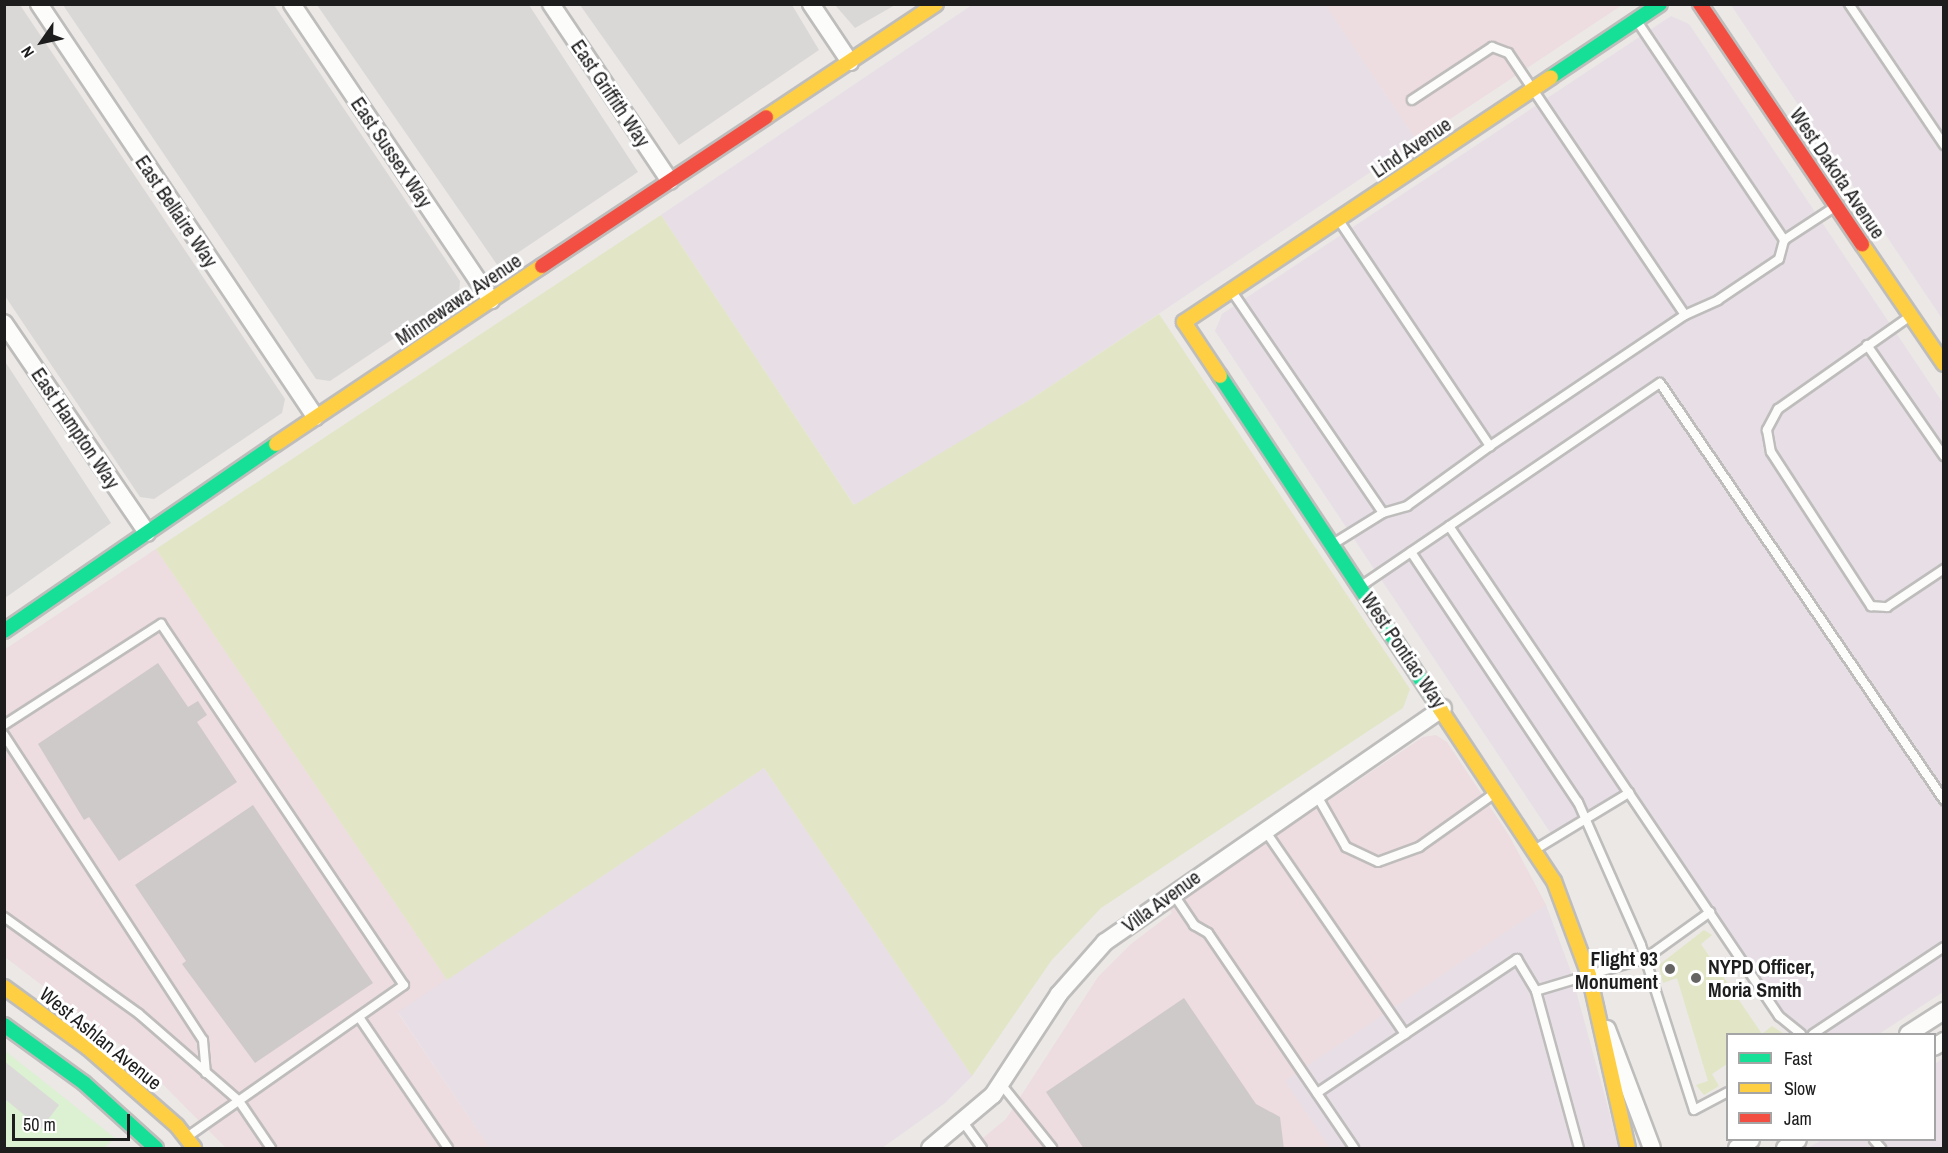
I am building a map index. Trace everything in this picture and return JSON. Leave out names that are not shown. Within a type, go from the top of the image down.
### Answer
[{"type":"street","name":"East Bellaire Way","points":[[39,4],[315,417]]},
{"type":"street","name":"East Sussex Way","points":[[292,4],[491,300]]},
{"type":"street","name":"East Griffith Way","points":[[551,4],[670,181]]},
{"type":"street","points":[[811,4],[850,62]]},
{"type":"street","name":"Minnewawa Avenue","points":[[4,631],[315,417],[936,4]]},
{"type":"street","name":"Lind Avenue","points":[[1184,322],[1660,4]]},
{"type":"street","name":"West Dakota Avenue","points":[[1700,4],[1944,364]]},
{"type":"street","name":"West Pontiac Way","points":[[1184,322],[1536,849],[1567,909],[1589,975],[1614,1101],[1628,1149]]},
{"type":"street","name":"East Hampton Way","points":[[4,323],[147,533]]},
{"type":"street","name":"Villa Avenue","points":[[930,1149],[963,1122],[1001,1084],[1081,967],[1105,942],[1172,892],[1443,708]]},
{"type":"street","name":"West Ashlan Avenue","points":[[4,987],[88,1048],[190,1143]]},
{"type":"street","name":"West Pontiac Way","points":[[1594,994],[1652,1149]]},
{"type":"street","points":[[1911,1033],[1944,1011]]},
{"type":"street","points":[[4,1025],[84,1083],[156,1149]]},
{"type":"lane","points":[[1849,4],[1944,145]]},
{"type":"lane","points":[[1637,21],[1784,240]]},
{"type":"lane","points":[[1412,100],[1499,46],[1533,89],[1685,315]]},
{"type":"lane","points":[[1333,544],[1383,513],[1407,506],[1490,446],[1685,315],[1718,300],[1779,259],[1784,240],[1836,205]]},
{"type":"lane","points":[[1338,219],[1490,446]]},
{"type":"lane","points":[[1231,291],[1383,513]]},
{"type":"lane","points":[[1911,316],[1778,409],[1767,430],[1771,452],[1871,606],[1887,607],[1944,570]]},
{"type":"lane","points":[[1867,345],[1944,456]]},
{"type":"lane","points":[[1361,586],[1659,382],[1944,800]]},
{"type":"lane","points":[[1449,526],[1779,1016],[1799,1033]]},
{"type":"lane","points":[[1411,552],[1586,819],[1646,958],[1694,1110],[1726,1093]]},
{"type":"lane","points":[[4,725],[161,624],[404,985],[238,1101],[190,1143]]},
{"type":"lane","points":[[4,735],[203,1040],[206,1073]]},
{"type":"lane","points":[[1315,794],[1346,847],[1378,862],[1419,847],[1498,790]]},
{"type":"lane","points":[[1536,849],[1629,793]]},
{"type":"lane","points":[[1264,829],[1405,1034]]},
{"type":"lane","points":[[1172,892],[1194,926],[1208,933],[1354,1149]]},
{"type":"lane","points":[[1536,991],[1646,958],[1710,912]]},
{"type":"lane","points":[[4,916],[139,1014],[238,1101],[271,1149]]},
{"type":"lane","points":[[1816,1033],[1944,947]]},
{"type":"lane","points":[[1317,1093],[1517,959],[1536,991],[1579,1149]]},
{"type":"lane","points":[[358,1017],[448,1149]]},
{"type":"lane","points":[[1001,1084],[1052,1149]]},
{"type":"lane","points":[[963,1122],[982,1149]]},
{"type":"shaded area","points":[[4,5],[20,5],[285,399],[282,413],[154,499],[140,497],[5,296]]},
{"type":"shaded area","points":[[63,5],[274,5],[460,281],[459,295],[330,381],[316,379]]},
{"type":"shaded area","points":[[317,5],[529,5],[638,172],[498,266]]},
{"type":"shaded area","points":[[580,5],[792,5],[819,50],[679,145]]},
{"type":"shaded area","points":[[835,5],[895,5],[855,28]]},
{"type":"shaded area","points":[[972,5],[1325,5],[1417,141],[1031,399],[855,506],[661,215]]},
{"type":"shaded area","points":[[1325,5],[1622,5],[1417,141]]},
{"type":"shaded area","points":[[1731,5],[1943,5],[1943,320]]},
{"type":"shaded area","points":[[1671,16],[1689,24],[1943,403],[1943,992],[1881,1033],[1800,1033],[1779,1016],[1629,794],[1554,838],[1215,331],[1222,314]]},
{"type":"shaded area","points":[[4,360],[111,523],[5,598],[4,598]]},
{"type":"shaded area","points":[[156,549],[447,980],[398,1013],[490,1148],[226,1148],[136,1057],[5,957],[4,650]]},
{"type":"shaded area","points":[[1436,735],[1447,742],[1510,837],[1546,905],[1285,1081],[1330,1148],[971,1148],[1006,1119],[1098,977],[1131,944],[1172,913],[1169,908],[1423,737]]},
{"type":"shaded area","points":[[764,768],[972,1076],[945,1103],[882,1148],[490,1148],[398,1012]]},
{"type":"shaded area","points":[[1546,905],[1570,969],[1619,1148],[1330,1148],[1285,1081]]},
{"type":"shaded area","points":[[1943,1058],[1943,1148],[1808,1148],[1820,1141],[1936,1141],[1936,1063]]},
{"type":"shaded area","points":[[4,1061],[59,1105],[41,1129],[5,1099]]},
{"type":"green space","points":[[661,215],[854,505],[1031,399],[1159,314],[1410,689],[1403,708],[1101,908],[1051,961],[972,1076],[764,768],[447,980],[156,549]]},
{"type":"green space","points":[[1704,930],[1712,935],[1701,944],[1761,1033],[1726,1033],[1726,1065],[1712,1074],[1719,1086],[1704,1095],[1696,1085],[1708,1081],[1677,978],[1663,983],[1659,965]]},
{"type":"green space","points":[[1772,1026],[1782,1033],[1763,1033]]},
{"type":"green space","points":[[4,1050],[115,1138],[104,1148],[5,1148]]},
{"type":"building","points":[[158,663],[188,707],[198,701],[207,715],[197,722],[237,782],[119,861],[89,817],[84,820],[38,744]]},
{"type":"building","points":[[253,805],[373,983],[255,1063],[182,964],[186,961],[135,885]]},
{"type":"building","points":[[1184,998],[1256,1104],[1280,1117],[1284,1149],[1084,1149],[1046,1092]]},
{"type":"traffic: fast","points":[[1551,77],[1660,4]]},
{"type":"traffic: fast","points":[[1220,376],[1440,709]]},
{"type":"traffic: fast","points":[[4,631],[276,444]]},
{"type":"traffic: fast","points":[[4,1025],[84,1083],[156,1148]]},
{"type":"traffic: slow","points":[[766,117],[936,4]]},
{"type":"traffic: slow","points":[[1220,376],[1184,322],[1551,77]]},
{"type":"traffic: slow","points":[[1862,244],[1944,364]]},
{"type":"traffic: slow","points":[[276,444],[542,266]]},
{"type":"traffic: slow","points":[[1440,709],[1554,881],[1589,975],[1628,1148]]},
{"type":"traffic: slow","points":[[4,987],[88,1048],[177,1126],[194,1148]]},
{"type":"traffic: jam","points":[[1700,4],[1862,244]]},
{"type":"traffic: jam","points":[[542,266],[766,117]]},
{"type":"place","name":"Flight 93 Monument","points":[[1670,969]]},
{"type":"place","name":"NYPD Officer, Moria Smith","points":[[1696,978]]}]
